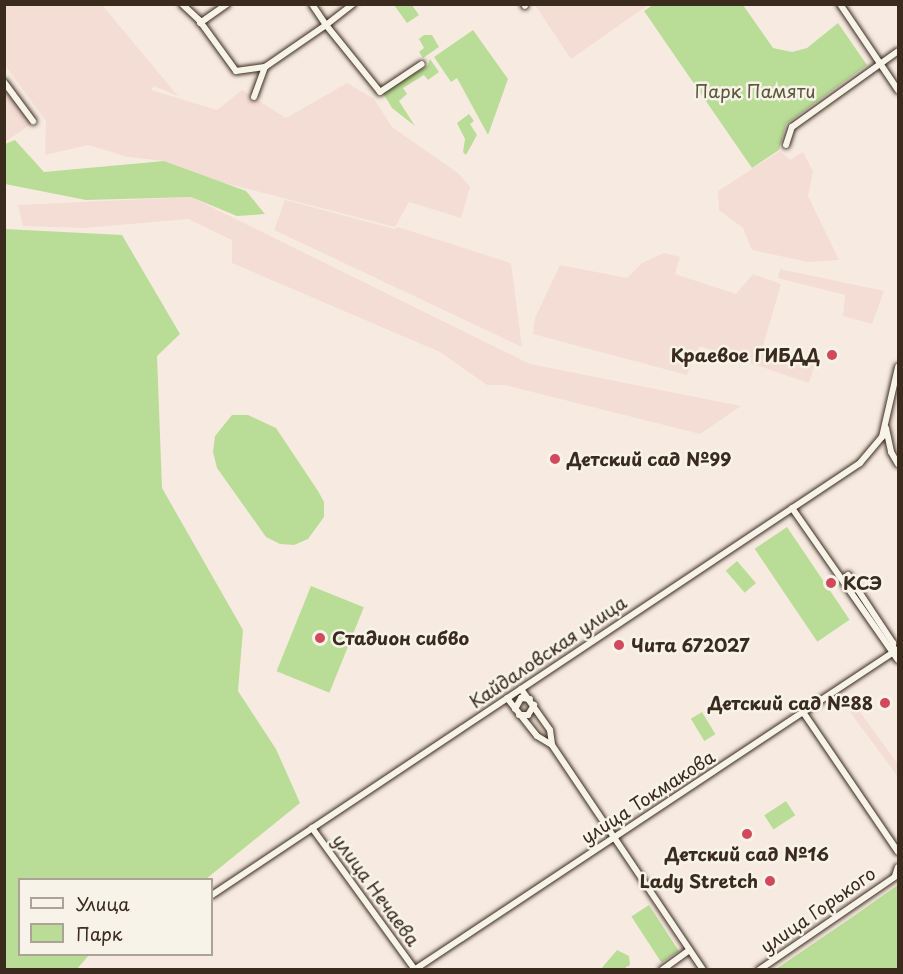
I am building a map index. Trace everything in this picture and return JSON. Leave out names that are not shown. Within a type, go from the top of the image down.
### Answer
[{"type":"street","points":[[182,4],[201,23],[236,71],[265,67],[353,4]]},
{"type":"street","points":[[201,23],[227,4]]},
{"type":"street","points":[[312,4],[380,92],[422,64]]},
{"type":"street","points":[[840,4],[898,90]]},
{"type":"street","points":[[786,145],[792,127],[898,51]]},
{"type":"street","points":[[254,97],[265,67]]},
{"type":"street","points":[[4,82],[33,121]]},
{"type":"street","points":[[898,371],[886,422],[891,452],[898,464]]},
{"type":"street","name":"Кайдаловская улица","points":[[213,894],[860,463],[878,444],[886,422]]},
{"type":"street","points":[[792,508],[896,651]]},
{"type":"street","points":[[848,575],[893,643],[898,660]]},
{"type":"street","name":"улица Токмакова","points":[[414,969],[896,651]]},
{"type":"street","points":[[521,689],[532,701],[550,730],[552,745]]},
{"type":"street","points":[[507,698],[537,736],[552,745],[703,969]]},
{"type":"street","points":[[517,712],[518,700],[532,701]]},
{"type":"street","points":[[517,712],[531,713],[532,701]]},
{"type":"street","points":[[803,712],[898,852]]},
{"type":"street","name":"улица Нечаева","points":[[312,828],[414,969]]},
{"type":"street","name":"улица Горького","points":[[759,969],[897,875],[898,867]]},
{"type":"street","points":[[662,969],[690,950]]},
{"type":"shaded area","points":[[5,5],[102,5],[178,96],[154,86],[151,90],[217,110],[242,90],[286,118],[347,83],[374,99],[392,127],[458,173],[470,187],[461,218],[409,202],[395,227],[202,177],[164,161],[128,157],[88,145],[45,155],[46,121],[5,65]]},
{"type":"shaded area","points":[[535,5],[648,5],[571,59]]},
{"type":"shaded area","points":[[4,88],[31,124],[5,142],[4,142]]},
{"type":"shaded area","points":[[780,151],[790,160],[803,152],[813,171],[808,196],[839,260],[808,262],[752,250],[743,228],[719,210],[718,191]]},
{"type":"shaded area","points":[[191,197],[530,364],[741,406],[700,434],[505,385],[487,385],[440,352],[232,263],[232,240],[188,219],[84,228],[23,226],[18,205]]},
{"type":"shaded area","points":[[285,200],[395,229],[398,227],[511,263],[522,347],[274,230]]},
{"type":"shaded area","points":[[664,253],[680,257],[675,274],[736,294],[753,274],[781,284],[763,346],[815,364],[809,383],[700,346],[687,375],[533,334],[535,318],[560,265],[627,278],[642,263]]},
{"type":"shaded area","points":[[780,269],[884,291],[872,324],[843,316],[845,295],[778,278]]},
{"type":"shaded area","points":[[857,708],[898,764],[898,777],[850,712]]},
{"type":"green space","points":[[394,5],[412,5],[419,15],[407,23]]},
{"type":"green space","name":"Парк Памяти","points":[[653,5],[743,5],[773,48],[792,52],[807,48],[838,23],[867,65],[786,124],[779,150],[752,168],[644,11]]},
{"type":"green space","points":[[473,30],[508,79],[488,135],[457,78],[451,82],[434,57]]},
{"type":"green space","points":[[424,35],[432,35],[439,47],[423,58],[419,52],[424,48],[419,39]]},
{"type":"green space","points":[[430,59],[439,72],[428,80],[424,75],[403,88],[407,94],[399,101],[415,126],[392,108],[383,93],[428,65]]},
{"type":"green space","points":[[469,114],[474,121],[470,124],[477,135],[466,155],[463,152],[465,139],[457,123]]},
{"type":"green space","points":[[15,140],[44,172],[164,161],[246,191],[265,214],[237,216],[191,197],[86,200],[5,184],[5,144]]},
{"type":"green space","points":[[5,229],[122,235],[180,334],[157,356],[162,488],[243,630],[238,691],[276,749],[300,803],[207,878],[18,878],[18,956],[88,956],[77,969],[5,969]]},
{"type":"green space","points":[[232,415],[248,415],[276,428],[318,491],[324,502],[324,517],[308,539],[294,545],[280,544],[266,537],[217,468],[213,452],[215,436]]},
{"type":"green space","points":[[787,527],[850,620],[817,642],[755,549]]},
{"type":"green space","points":[[737,561],[756,583],[745,593],[726,571]]},
{"type":"green space","points":[[311,586],[364,607],[329,693],[277,671]]},
{"type":"green space","points":[[702,712],[715,734],[704,741],[691,719]]},
{"type":"green space","points":[[786,801],[795,815],[773,829],[764,815]]},
{"type":"green space","points":[[898,885],[898,969],[776,969],[848,920]]},
{"type":"green space","points":[[649,905],[679,951],[661,963],[631,916]]},
{"type":"green space","points":[[617,950],[629,956],[630,965],[623,969],[601,969]]},
{"type":"place","name":"Краевое ГИБДД","points":[[832,355]]},
{"type":"place","name":"Детский сад №99","points":[[555,459]]},
{"type":"place","name":"КСЭ","points":[[831,583]]},
{"type":"place","name":"Стадион сибво","points":[[320,638]]},
{"type":"place","name":"Чита 672027","points":[[619,645]]},
{"type":"place","name":"Детский сад №88","points":[[885,703]]},
{"type":"place","name":"Детский сад №16","points":[[747,834]]},
{"type":"place","name":"Lady Stretch","points":[[770,881]]}]
